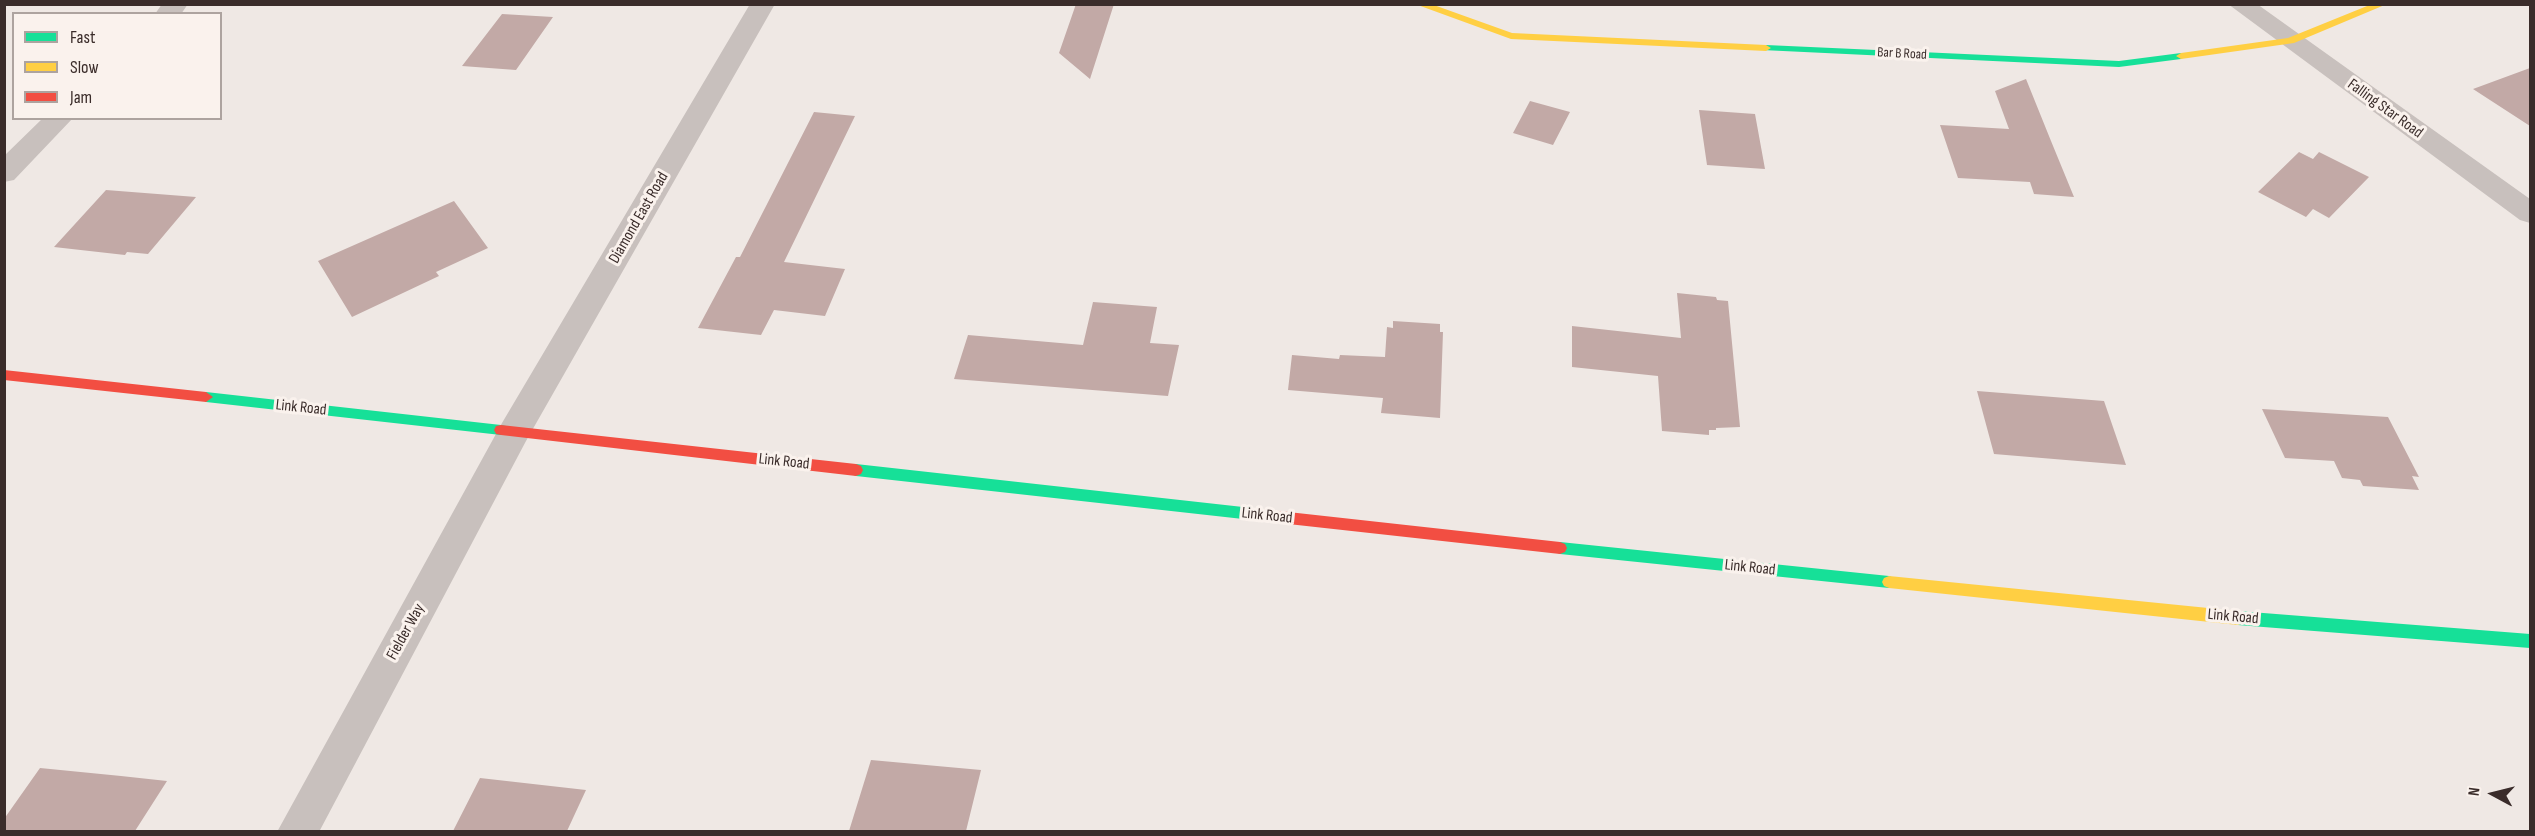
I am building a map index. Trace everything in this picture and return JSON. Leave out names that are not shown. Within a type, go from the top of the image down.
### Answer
[{"type":"main road","name":"Bar B Road","points":[[1420,4],[1511,36],[2107,63],[2290,41],[2382,4]]},
{"type":"main road","name":"Link Road","points":[[4,375],[1538,546],[2250,619],[2530,641]]},
{"type":"street","name":"Diamond East Road","points":[[514,432],[763,4]]},
{"type":"street","name":"Falling Star Road","points":[[2240,4],[2530,213]]},
{"type":"street","points":[[4,173],[58,120]]},
{"type":"street","name":"Fielder Way","points":[[297,831],[514,432]]},
{"type":"building","points":[[1076,4],[1114,4],[1090,79],[1059,53]]},
{"type":"building","points":[[502,14],[553,17],[516,70],[462,66]]},
{"type":"building","points":[[2530,68],[2530,126],[2473,89]]},
{"type":"building","points":[[2026,79],[2074,197],[2034,194],[2030,182],[1958,178],[1940,125],[2009,129],[1995,91]]},
{"type":"building","points":[[1530,101],[1570,112],[1553,145],[1513,133]]},
{"type":"building","points":[[1699,110],[1755,114],[1765,169],[1707,165]]},
{"type":"building","points":[[814,112],[855,116],[784,262],[845,269],[825,316],[774,310],[761,335],[698,328],[736,257],[740,257]]},
{"type":"building","points":[[2299,152],[2313,159],[2319,152],[2369,177],[2329,218],[2313,209],[2306,217],[2258,192]]},
{"type":"building","points":[[106,190],[196,197],[148,254],[127,252],[125,255],[54,247]]},
{"type":"building","points":[[454,201],[488,248],[436,272],[439,276],[352,317],[318,261]]},
{"type":"building","points":[[1677,293],[1716,297],[1717,300],[1728,301],[1740,427],[1716,428],[1716,430],[1709,430],[1709,435],[1662,431],[1658,376],[1572,367],[1572,326],[1681,338]]},
{"type":"building","points":[[1093,302],[1157,307],[1150,343],[1179,345],[1168,396],[954,379],[968,335],[1083,345]]},
{"type":"building","points":[[1393,321],[1440,324],[1440,332],[1443,332],[1440,418],[1381,413],[1383,398],[1288,390],[1292,355],[1339,359],[1340,355],[1385,357],[1387,327],[1393,328]]},
{"type":"building","points":[[1977,391],[2104,401],[2126,465],[1994,454]]},
{"type":"building","points":[[2262,409],[2388,417],[2419,477],[2412,476],[2419,490],[2363,486],[2360,480],[2342,478],[2334,461],[2285,458]]},
{"type":"building","points":[[871,760],[981,770],[966,831],[849,831]]},
{"type":"building","points":[[40,768],[167,781],[135,831],[4,831],[4,819]]},
{"type":"building","points":[[480,778],[586,790],[567,831],[453,831]]},
{"type":"traffic: fast","points":[[1766,48],[2119,64],[2181,56]]},
{"type":"traffic: fast","points":[[206,397],[501,430]]},
{"type":"traffic: fast","points":[[856,470],[1252,514]]},
{"type":"traffic: fast","points":[[1560,548],[1889,582]]},
{"type":"traffic: fast","points":[[2238,618],[2530,641]]},
{"type":"traffic: slow","points":[[1420,4],[1511,36],[1766,48]]},
{"type":"traffic: slow","points":[[2181,56],[2290,41],[2382,4]]},
{"type":"traffic: slow","points":[[1889,582],[2238,618]]},
{"type":"traffic: jam","points":[[4,375],[206,397]]},
{"type":"traffic: jam","points":[[501,430],[856,470]]},
{"type":"traffic: jam","points":[[1252,514],[1560,548]]}]
